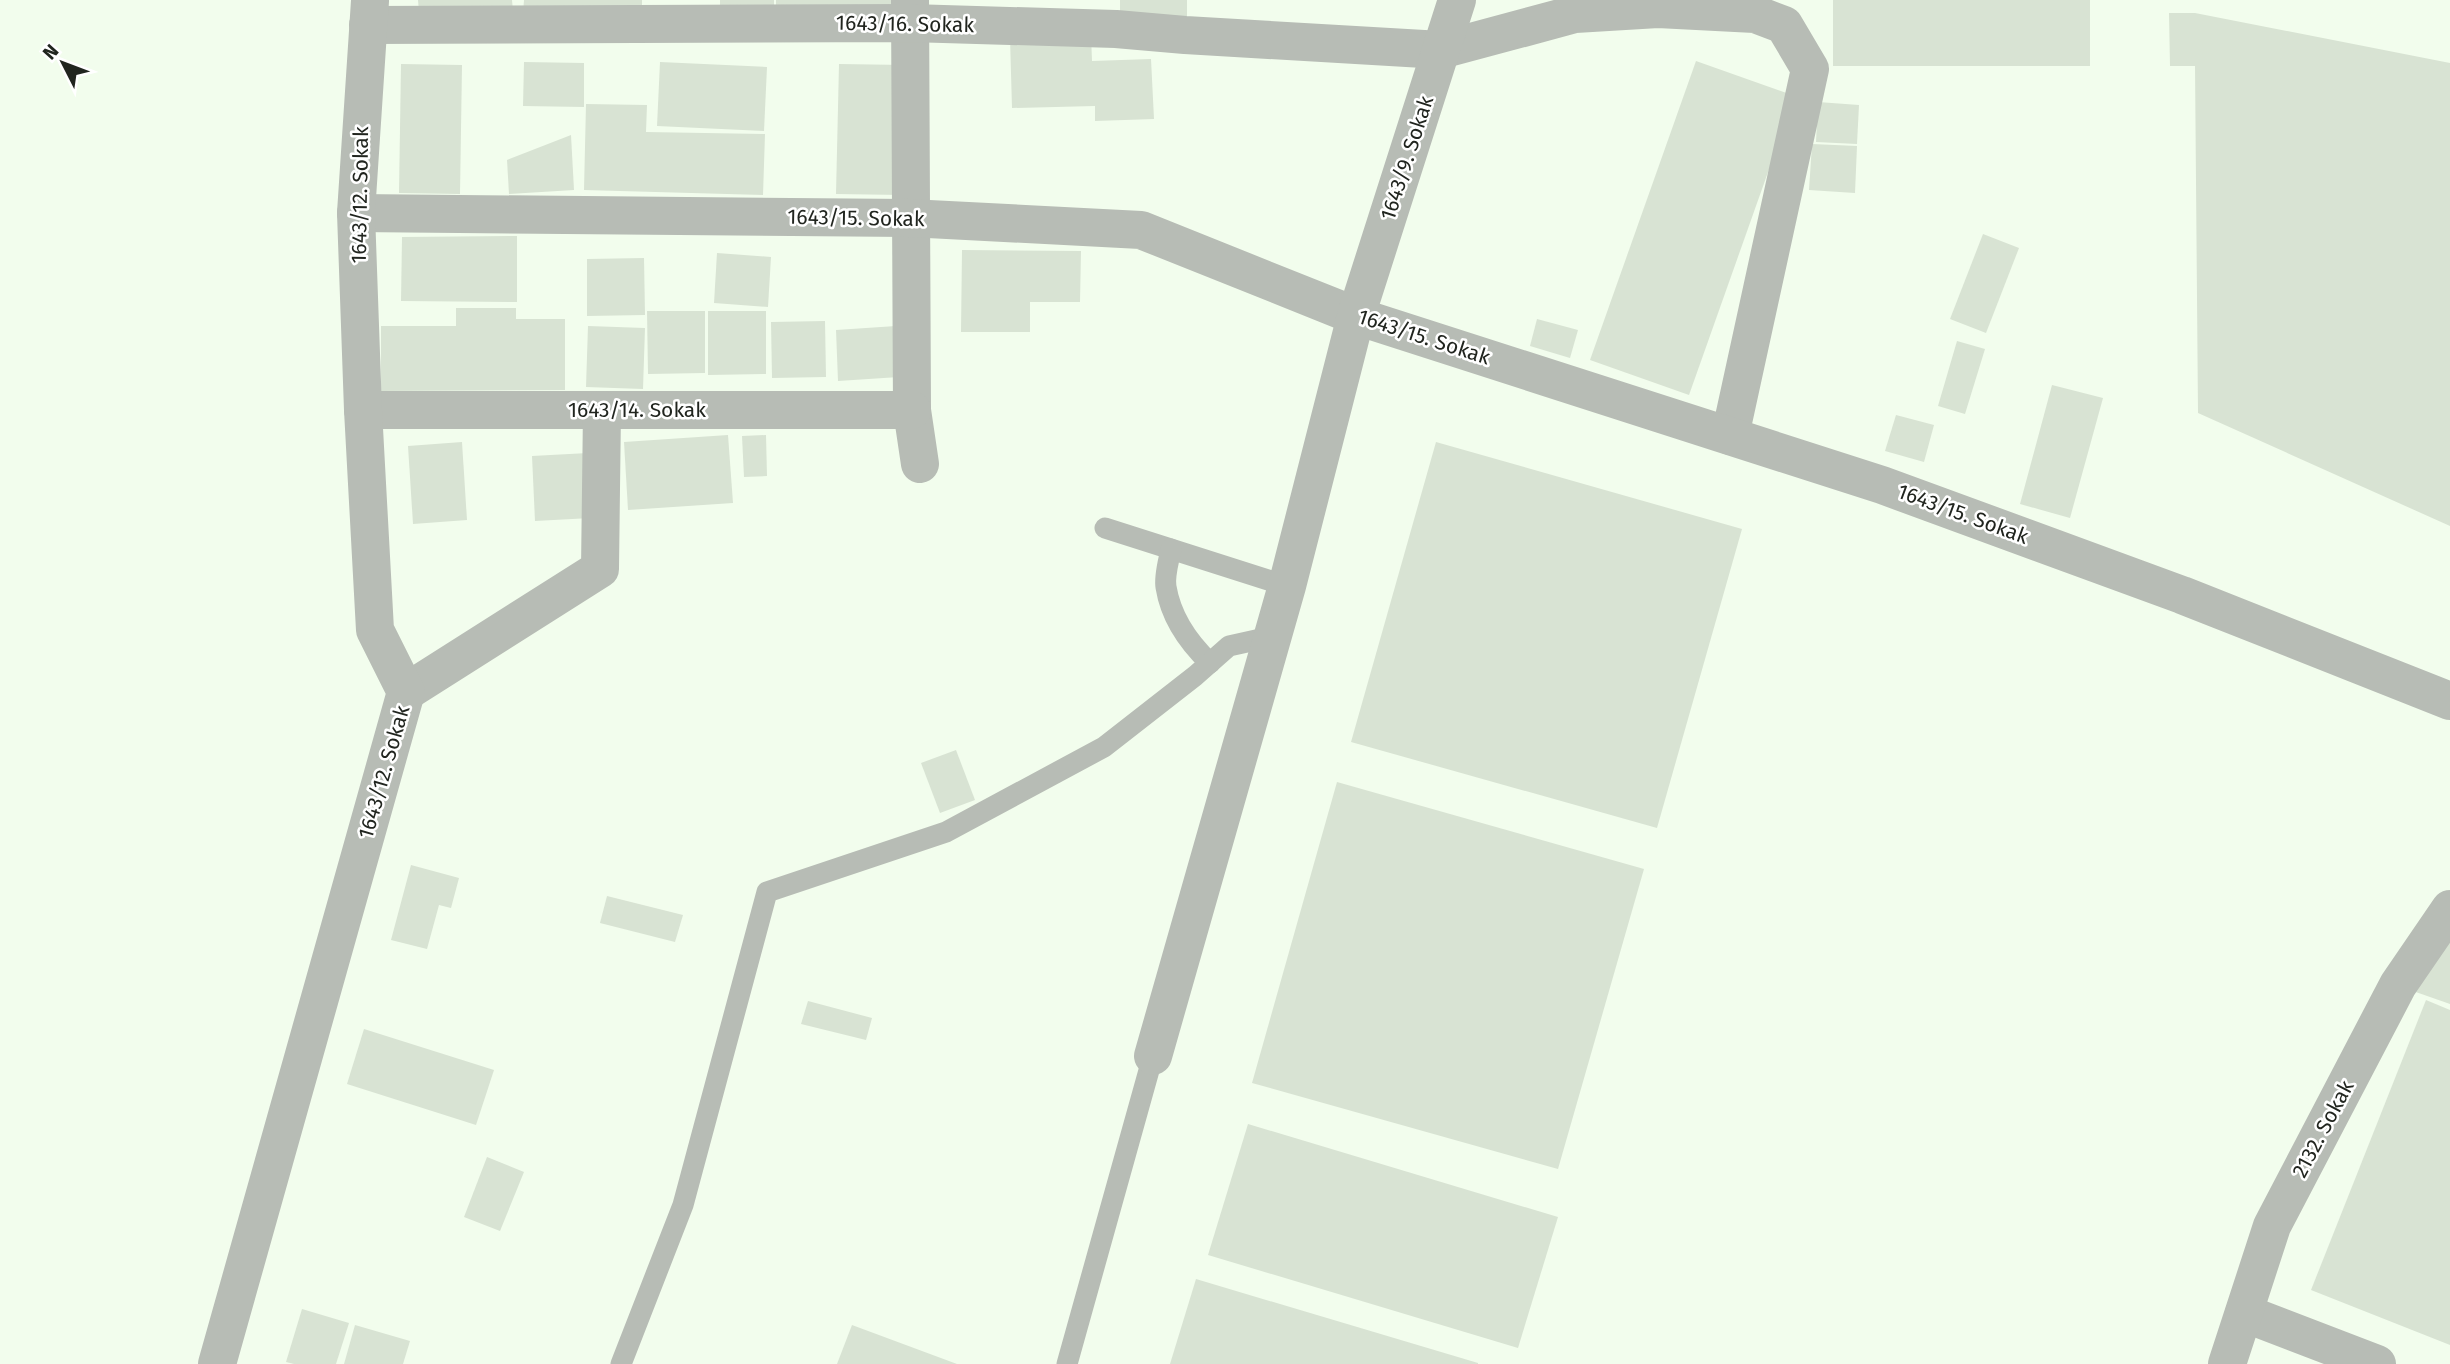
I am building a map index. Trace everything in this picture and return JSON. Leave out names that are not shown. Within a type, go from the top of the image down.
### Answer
[{"type":"street","name":"1643/9. Sokak","points":[[1153,1056],[1287,586],[1356,316],[1457,0]]},
{"type":"street","name":"1643/16. Sokak","points":[[369,13],[910,11],[1185,35],[1441,50],[1575,14],[1658,9],[1755,14],[1784,25],[1810,69],[1730,436]]},
{"type":"street","points":[[910,11],[912,410],[920,464]]},
{"type":"street","name":"1643/12. Sokak","points":[[217,1364],[406,692],[375,630],[363,410],[356,213],[369,13]]},
{"type":"street","name":"1643/15. Sokak","points":[[356,213],[909,218],[1141,230],[1356,316],[1882,485],[2156,585],[2450,701]]},
{"type":"street","name":"1643/14. Sokak","points":[[363,410],[912,410]]},
{"type":"street","points":[[406,692],[600,569],[602,410]]},
{"type":"street","name":"2132. Sokak","points":[[2227,1364],[2272,1226],[2398,985],[2450,909]]},
{"type":"street","points":[[2244,1313],[2377,1364]]},
{"type":"lane","points":[[1105,528],[1287,586]]},
{"type":"lane","points":[[1171,549],[1165,586],[1178,624],[1190,643],[1210,663]]},
{"type":"lane","points":[[621,1364],[683,1205],[767,892],[946,832],[1104,747],[1229,646],[1273,636]]},
{"type":"lane","points":[[1067,1364],[1153,1056]]},
{"type":"building","points":[[418,0],[512,0],[513,11],[419,12]]},
{"type":"building","points":[[524,0],[642,0],[642,15],[523,13]]},
{"type":"building","points":[[720,0],[774,0],[774,8],[720,9]]},
{"type":"building","points":[[776,0],[897,0],[897,5],[776,6]]},
{"type":"building","points":[[1120,0],[1187,0],[1187,17],[1120,18]]},
{"type":"building","points":[[1833,0],[2090,0],[2090,66],[1833,66]]},
{"type":"building","points":[[2169,13],[2195,13],[2450,63],[2450,526],[2198,413],[2195,66],[2170,66]]},
{"type":"building","points":[[1091,35],[1092,61],[1151,59],[1154,119],[1095,121],[1095,106],[1012,108],[1010,38]]},
{"type":"building","points":[[1696,61],[1795,96],[1689,395],[1590,360]]},
{"type":"building","points":[[524,62],[584,63],[584,107],[523,106]]},
{"type":"building","points":[[660,62],[767,67],[764,131],[657,126]]},
{"type":"building","points":[[401,64],[462,65],[460,194],[399,193]]},
{"type":"building","points":[[839,64],[905,65],[902,195],[836,194]]},
{"type":"building","points":[[1818,102],[1859,105],[1857,144],[1816,142]]},
{"type":"building","points":[[586,104],[647,105],[646,132],[765,134],[763,195],[584,190]]},
{"type":"building","points":[[571,135],[574,190],[509,194],[507,160]]},
{"type":"building","points":[[1812,144],[1857,146],[1855,193],[1809,190]]},
{"type":"building","points":[[1983,234],[2019,248],[1986,333],[1950,319]]},
{"type":"building","points":[[517,236],[517,302],[401,301],[402,237]]},
{"type":"building","points":[[962,250],[1081,251],[1080,302],[1030,302],[1030,332],[961,332]]},
{"type":"building","points":[[717,253],[771,257],[768,307],[714,303]]},
{"type":"building","points":[[644,258],[645,315],[587,316],[587,259]]},
{"type":"building","points":[[456,308],[516,308],[516,319],[565,319],[565,390],[381,391],[381,326],[456,326]]},
{"type":"building","points":[[647,311],[705,311],[705,373],[648,374]]},
{"type":"building","points":[[708,311],[766,311],[766,374],[708,375]]},
{"type":"building","points":[[1537,319],[1578,330],[1570,358],[1530,346]]},
{"type":"building","points":[[825,321],[826,377],[772,378],[771,322]]},
{"type":"building","points":[[588,326],[645,328],[643,389],[586,387]]},
{"type":"building","points":[[896,326],[899,377],[838,381],[836,330]]},
{"type":"building","points":[[1957,341],[1985,349],[1965,414],[1938,406]]},
{"type":"building","points":[[2052,385],[2103,398],[2070,518],[2020,504]]},
{"type":"building","points":[[1896,415],[1934,425],[1924,462],[1885,451]]},
{"type":"building","points":[[728,435],[733,503],[628,510],[624,442]]},
{"type":"building","points":[[766,435],[767,476],[744,477],[742,436]]},
{"type":"building","points":[[462,442],[467,520],[413,524],[408,446]]},
{"type":"building","points":[[1436,442],[1742,529],[1657,828],[1351,742]]},
{"type":"building","points":[[588,453],[591,518],[535,521],[532,456]]},
{"type":"building","points":[[956,750],[975,800],[940,813],[921,763]]},
{"type":"building","points":[[1337,782],[1644,869],[1558,1169],[1252,1083]]},
{"type":"building","points":[[411,865],[459,878],[451,908],[439,905],[427,949],[391,940]]},
{"type":"building","points":[[607,896],[683,915],[675,942],[600,923]]},
{"type":"building","points":[[2450,935],[2450,1004],[2410,990]]},
{"type":"building","points":[[2426,1000],[2450,1010],[2450,1345],[2311,1290]]},
{"type":"building","points":[[808,1001],[872,1018],[866,1040],[801,1024]]},
{"type":"building","points":[[364,1029],[494,1070],[476,1125],[347,1084]]},
{"type":"building","points":[[1248,1124],[1558,1217],[1518,1348],[1208,1255]]},
{"type":"building","points":[[487,1157],[524,1172],[500,1231],[464,1217]]},
{"type":"building","points":[[1196,1279],[1478,1363],[1478,1364],[1170,1364]]},
{"type":"building","points":[[302,1309],[349,1323],[336,1364],[286,1362]]},
{"type":"building","points":[[355,1325],[410,1341],[403,1364],[344,1364]]},
{"type":"building","points":[[852,1325],[957,1364],[837,1364]]}]
